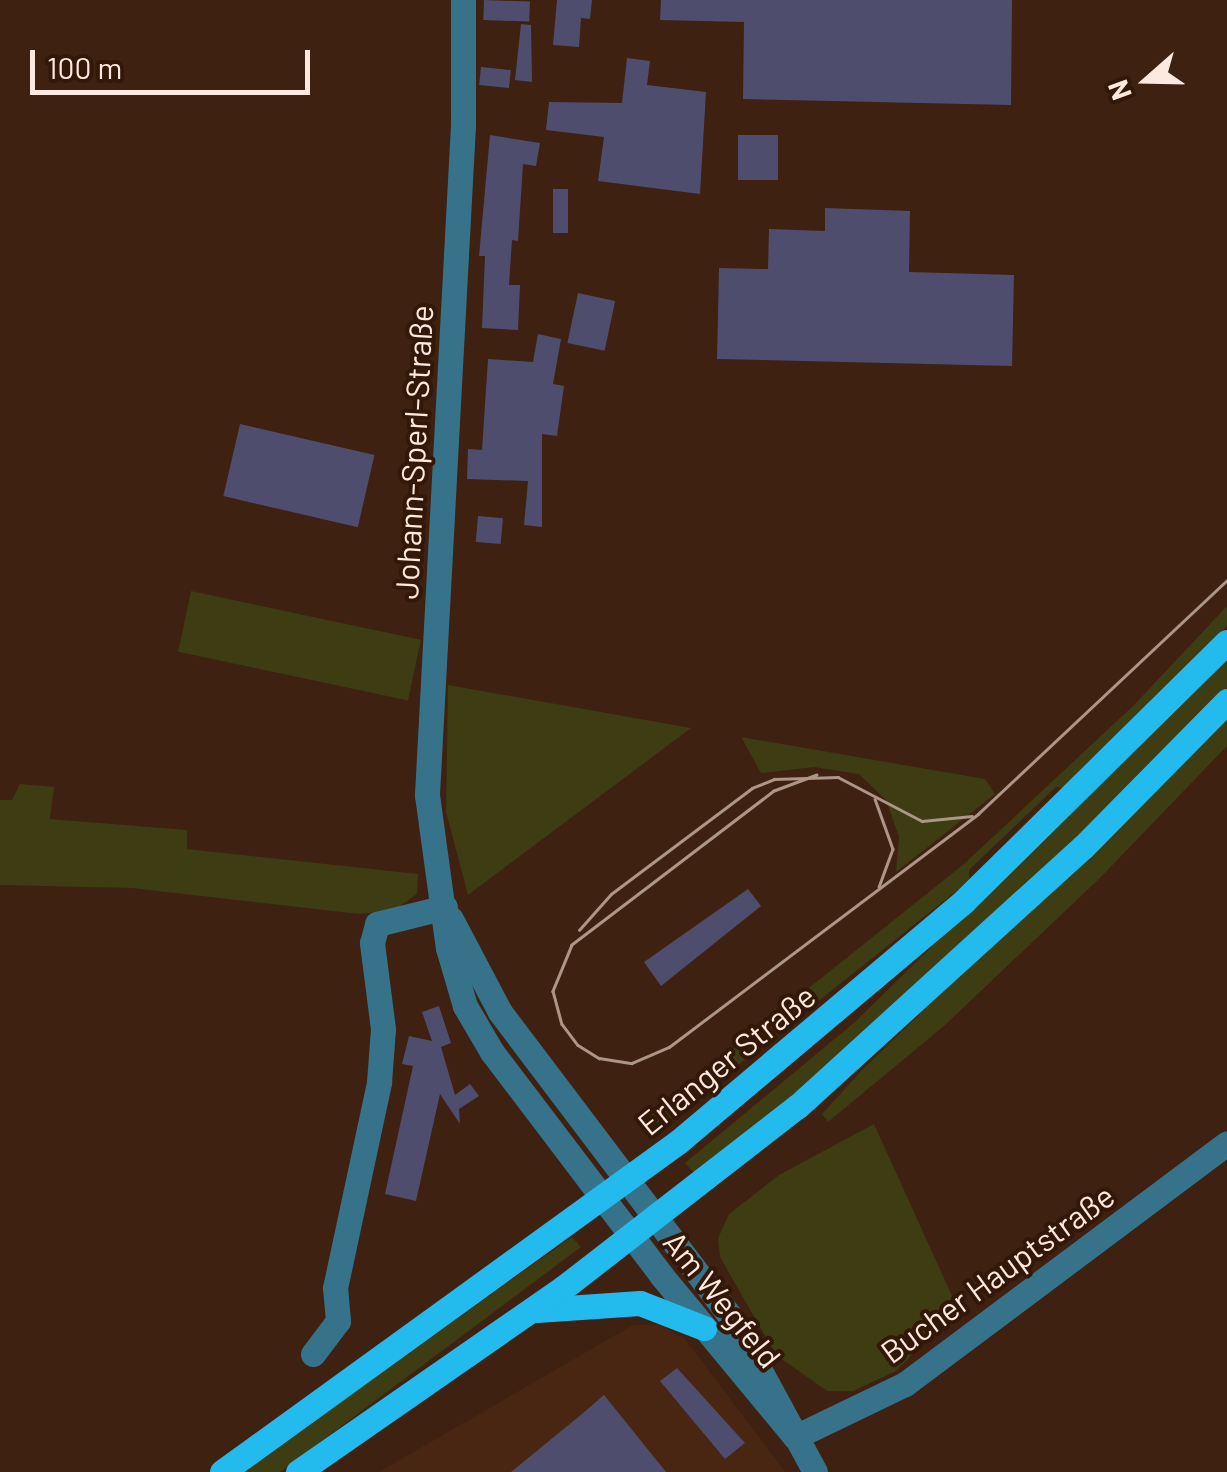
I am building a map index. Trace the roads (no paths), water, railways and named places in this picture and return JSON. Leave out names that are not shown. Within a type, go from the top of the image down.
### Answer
[{"type":"main road","name":"Erlanger Straße","points":[[222,1472],[630,1179],[964,901],[1227,642]]},
{"type":"main road","points":[[298,1472],[532,1311],[658,1217],[891,1026],[1227,701]]},
{"type":"main road","points":[[532,1311],[640,1303],[704,1328]]},
{"type":"street","name":"Johann-Sperl-Straße","points":[[463,0],[464,125],[426,795],[445,906],[448,948],[471,1020],[602,1200]]},
{"type":"street","name":"Johann-Sperl-Straße","points":[[445,906],[493,1001],[658,1217]]},
{"type":"street","points":[[312,1354],[338,1322],[335,1288],[379,1082],[383,1029],[372,943],[377,924],[445,906]]},
{"type":"street","name":"Bucher Hauptstraße","points":[[796,1437],[905,1384],[1227,1143]]},
{"type":"street","name":"Am Wegfeld","points":[[602,1200],[796,1437]]},
{"type":"street","name":"Am Wegfeld","points":[[658,1217],[768,1374],[815,1472]]},
{"type":"tram line","points":[[817,775],[774,791],[572,945],[553,991],[562,1024],[578,1045],[599,1058],[632,1063],[669,1047],[978,814],[1227,580]]},
{"type":"tram line","points":[[579,930],[611,894],[752,788],[774,779],[838,777],[922,821],[972,816]]},
{"type":"tram line","points":[[875,799],[893,849],[879,887]]}]
